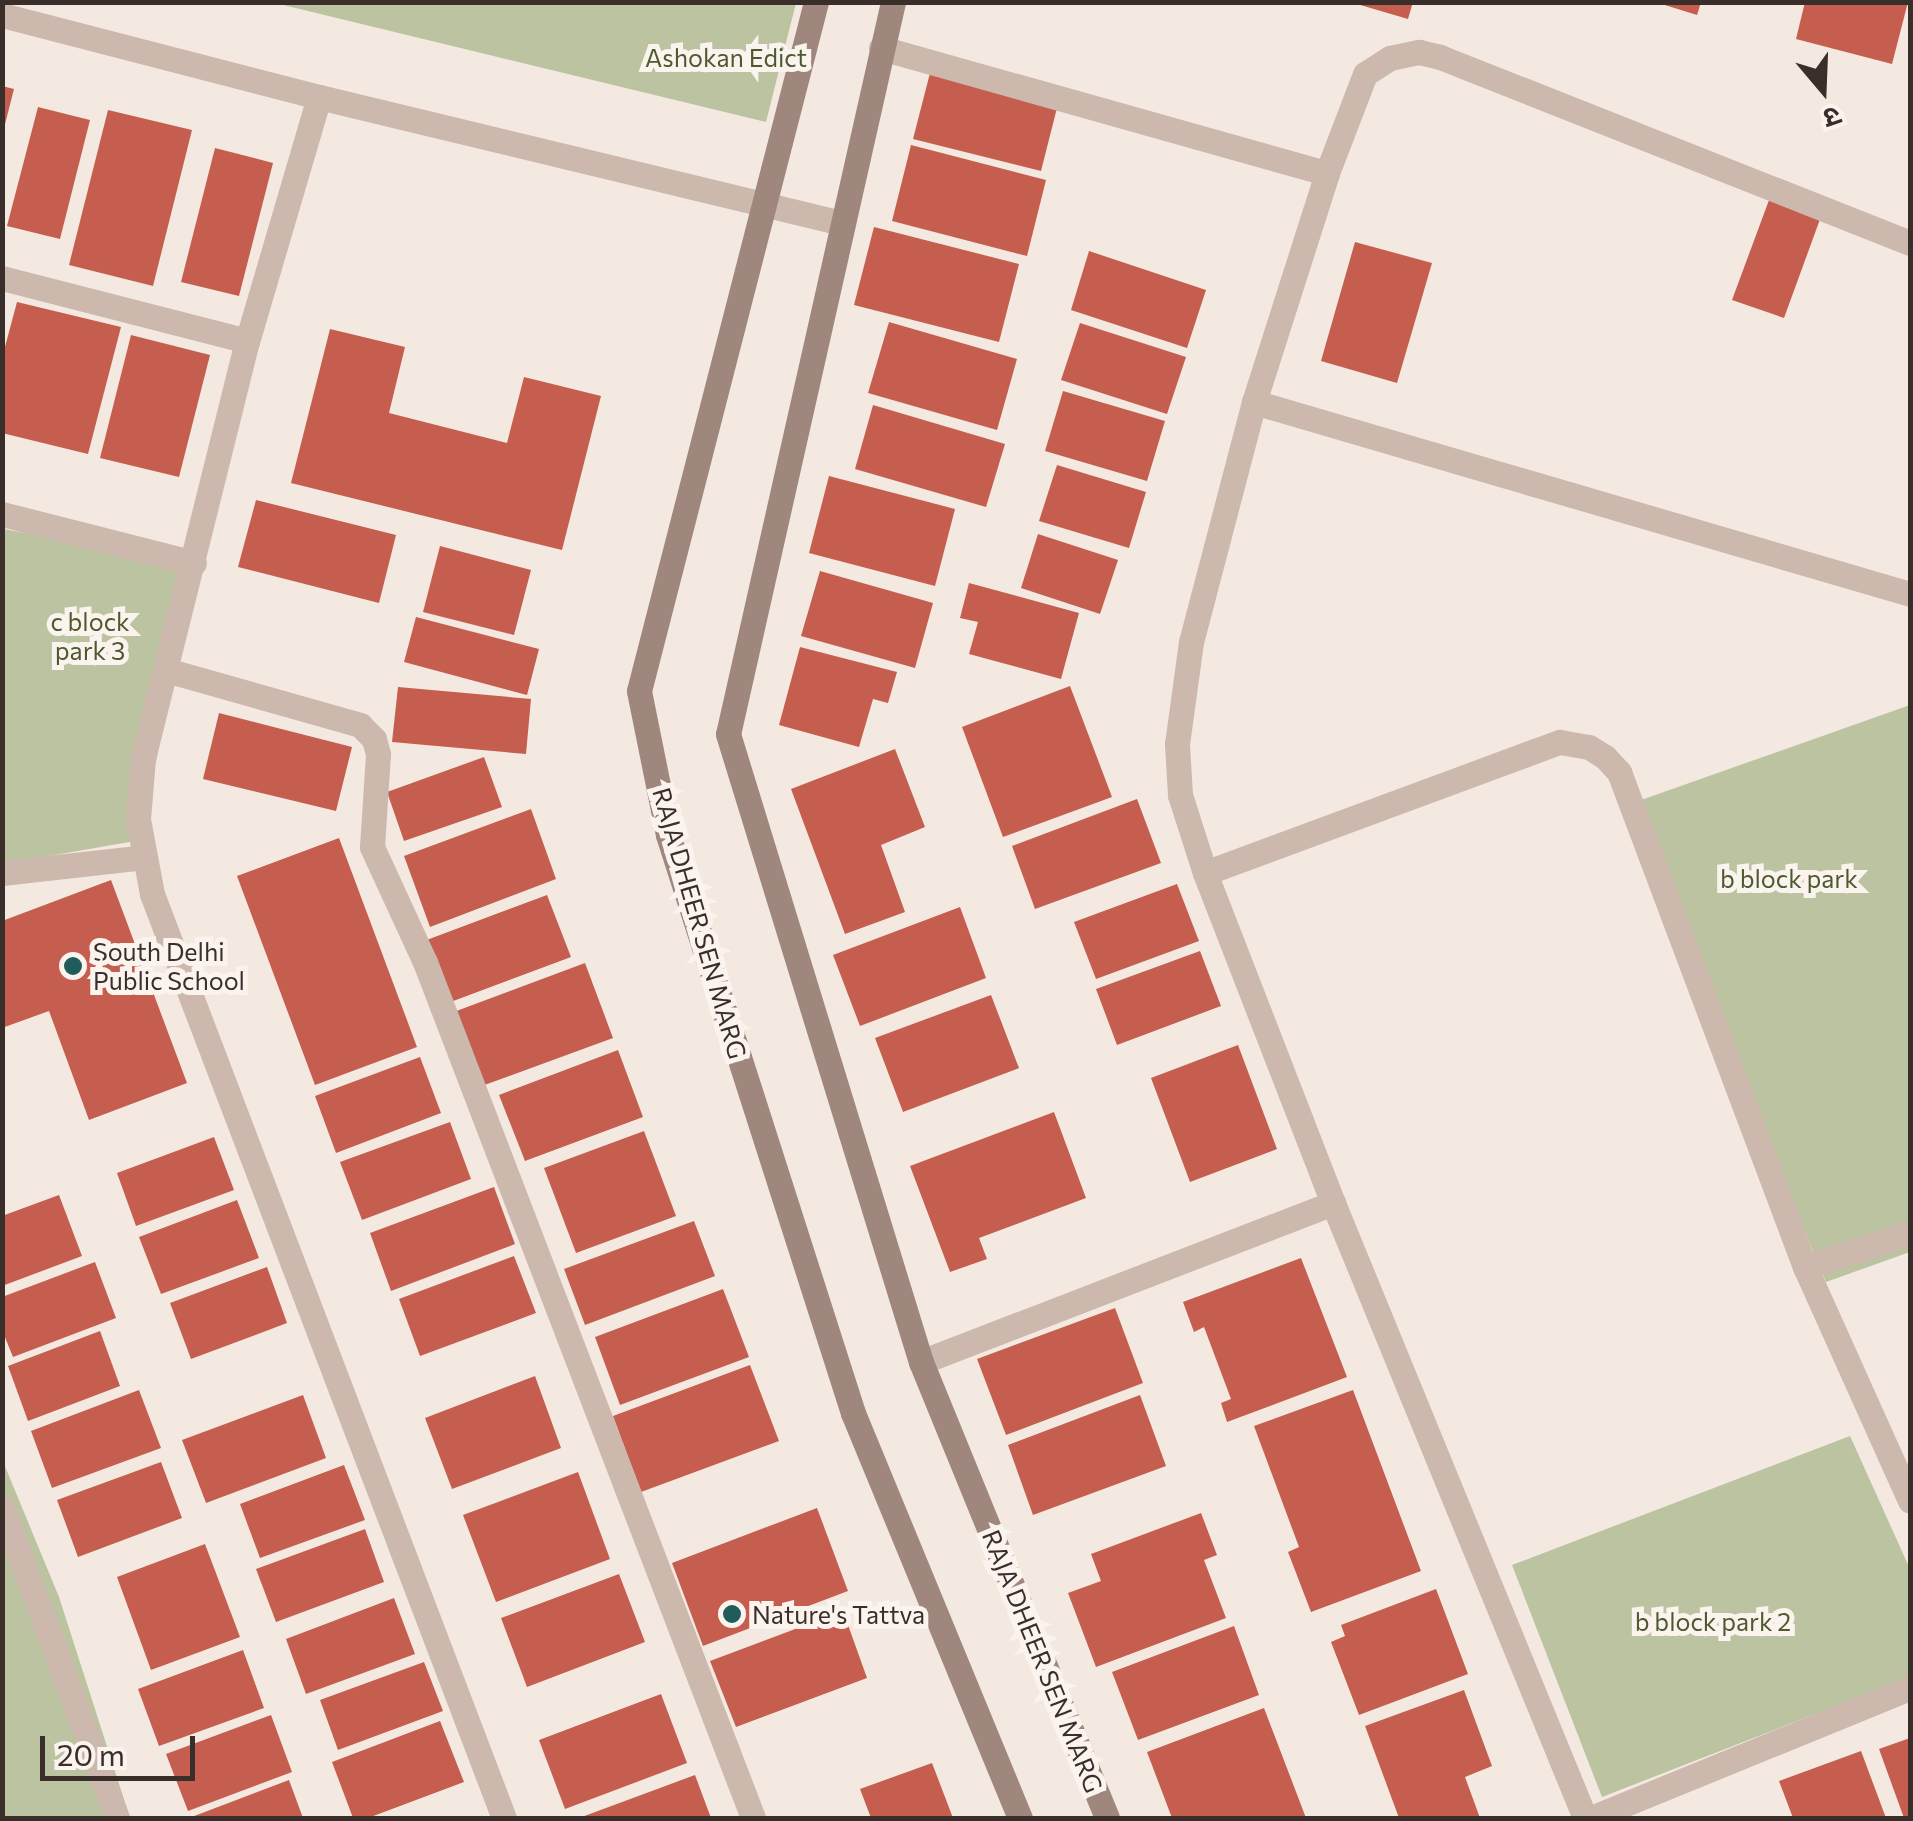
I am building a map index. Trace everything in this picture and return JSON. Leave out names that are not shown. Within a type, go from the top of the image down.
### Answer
[{"type":"street","name":"RAJA DHEER SEN MARG","points":[[816,2],[639,690],[668,835],[853,1413],[1020,1818]]},
{"type":"street","name":"RAJA DHEER SEN MARG","points":[[892,2],[728,734],[921,1362],[1107,1818]]},
{"type":"street","points":[[2,15],[319,98],[842,223]]},
{"type":"street","points":[[881,48],[1326,172]]},
{"type":"street","points":[[1910,243],[1440,57],[1419,52],[1390,58],[1365,74],[1326,172],[1254,402],[1190,642],[1177,744],[1180,795],[1205,873],[1333,1203],[1588,1818],[1910,1688]]},
{"type":"street","points":[[319,98],[247,340],[143,758],[138,819],[152,894],[504,1818]]},
{"type":"street","points":[[2,278],[247,340]]},
{"type":"street","points":[[1254,402],[1910,594]]},
{"type":"street","points":[[2,514],[194,564]]},
{"type":"street","points":[[166,670],[360,725],[374,740],[378,754],[372,848],[432,980],[753,1818]]},
{"type":"street","points":[[1205,873],[1560,742],[1589,747],[1605,757],[1619,772],[1805,1268],[1910,1500]]},
{"type":"street","points":[[2,872],[144,856]]},
{"type":"street","points":[[921,1362],[1333,1203]]},
{"type":"street","points":[[1805,1268],[1910,1233]]},
{"type":"street","points":[[2,1507],[117,1818]]},
{"type":"green space","name":"Ashokan Edict","points":[[275,3],[796,3],[766,122]]},
{"type":"green space","name":"c block park 3","points":[[3,529],[194,563],[141,840],[3,864]]},
{"type":"green space","name":"b block park","points":[[1910,705],[1910,1252],[1826,1282],[1627,805]]},
{"type":"green space","name":"b block park 2","points":[[1850,1436],[1910,1569],[1910,1677],[1602,1797],[1512,1565]]},
{"type":"green space","points":[[2,1459],[59,1597],[130,1818],[3,1818]]},
{"type":"building","points":[[1350,2],[1413,2],[1408,19]]},
{"type":"building","points":[[1655,2],[1701,2],[1697,15]]},
{"type":"building","points":[[1805,2],[1908,2],[1892,64],[1796,39]]},
{"type":"building","points":[[930,73],[1058,104],[1041,171],[913,139]]},
{"type":"building","points":[[2,86],[14,89],[4,128],[2,128]]},
{"type":"building","points":[[38,107],[90,120],[60,239],[7,226]]},
{"type":"building","points":[[108,110],[192,130],[153,286],[69,265]]},
{"type":"building","points":[[911,145],[1046,180],[1027,256],[892,221]]},
{"type":"building","points":[[215,148],[273,163],[239,296],[181,282]]},
{"type":"building","points":[[1772,192],[1823,211],[1784,318],[1732,300]]},
{"type":"building","points":[[874,227],[1019,264],[999,342],[854,305]]},
{"type":"building","points":[[1355,242],[1432,263],[1397,383],[1321,361]]},
{"type":"building","points":[[1089,251],[1206,290],[1187,348],[1071,310]]},
{"type":"building","points":[[17,302],[121,327],[88,454],[2,433],[2,358]]},
{"type":"building","points":[[889,322],[1017,359],[997,430],[868,393]]},
{"type":"building","points":[[1080,323],[1186,357],[1167,414],[1061,380]]},
{"type":"building","points":[[330,329],[405,347],[389,413],[507,443],[524,377],[601,396],[562,550],[291,483]]},
{"type":"building","points":[[131,335],[210,355],[179,477],[100,458]]},
{"type":"building","points":[[1063,391],[1165,421],[1147,481],[1045,451]]},
{"type":"building","points":[[873,405],[1005,444],[986,507],[855,469]]},
{"type":"building","points":[[1057,465],[1146,492],[1129,548],[1039,521]]},
{"type":"building","points":[[829,476],[955,509],[935,586],[809,553]]},
{"type":"building","points":[[256,500],[396,535],[379,603],[238,567]]},
{"type":"building","points":[[1038,534],[1118,560],[1100,614],[1021,588]]},
{"type":"building","points":[[440,546],[531,570],[514,635],[423,612]]},
{"type":"building","points":[[820,571],[933,603],[915,668],[801,636]]},
{"type":"building","points":[[969,583],[1079,613],[1061,679],[969,654],[978,622],[960,618]]},
{"type":"building","points":[[416,617],[539,649],[527,695],[404,662]]},
{"type":"building","points":[[800,647],[897,672],[888,703],[873,699],[859,747],[779,725]]},
{"type":"building","points":[[1070,686],[1112,797],[1003,837],[962,727]]},
{"type":"building","points":[[398,687],[531,699],[526,754],[392,742]]},
{"type":"building","points":[[219,713],[352,747],[336,811],[203,779]]},
{"type":"building","points":[[895,749],[925,827],[881,845],[905,912],[845,934],[791,789]]},
{"type":"building","points":[[484,757],[502,807],[404,841],[387,792]]},
{"type":"building","points":[[1137,799],[1161,863],[1035,909],[1012,846]]},
{"type":"building","points":[[531,809],[556,879],[430,927],[404,856]]},
{"type":"building","points":[[339,838],[417,1047],[315,1085],[237,876]]},
{"type":"building","name":"South Delhi Public School","points":[[111,880],[187,1083],[89,1120],[49,1011],[2,1028],[2,921]]},
{"type":"building","points":[[1177,884],[1199,941],[1096,979],[1074,922]]},
{"type":"building","points":[[547,895],[571,957],[448,1003],[424,941]]},
{"type":"building","points":[[960,907],[986,978],[860,1026],[833,955]]},
{"type":"building","points":[[1200,951],[1221,1006],[1117,1045],[1096,989]]},
{"type":"building","points":[[585,963],[613,1038],[479,1087],[451,1013]]},
{"type":"building","points":[[991,995],[1019,1068],[903,1112],[875,1038]]},
{"type":"building","points":[[1238,1045],[1277,1149],[1190,1182],[1151,1078]]},
{"type":"building","points":[[618,1050],[643,1117],[525,1161],[499,1095]]},
{"type":"building","points":[[420,1057],[441,1113],[336,1153],[315,1096]]},
{"type":"building","points":[[1054,1112],[1086,1198],[979,1238],[987,1259],[950,1272],[910,1166]]},
{"type":"building","points":[[450,1122],[471,1179],[362,1220],[340,1162]]},
{"type":"building","points":[[644,1131],[676,1216],[576,1253],[544,1168]]},
{"type":"building","points":[[214,1137],[234,1190],[136,1226],[117,1173]]},
{"type":"building","points":[[494,1187],[515,1244],[391,1291],[370,1233]]},
{"type":"building","points":[[59,1195],[82,1256],[2,1286],[2,1216]]},
{"type":"building","points":[[237,1200],[259,1258],[161,1294],[139,1237]]},
{"type":"building","points":[[694,1221],[715,1276],[585,1325],[564,1269]]},
{"type":"building","points":[[514,1256],[536,1313],[420,1356],[399,1299]]},
{"type":"building","points":[[1301,1258],[1347,1377],[1227,1422],[1221,1403],[1231,1399],[1204,1327],[1194,1332],[1183,1302]]},
{"type":"building","points":[[95,1262],[116,1318],[13,1357],[2,1330],[2,1297]]},
{"type":"building","points":[[267,1267],[287,1323],[191,1359],[170,1303]]},
{"type":"building","points":[[723,1289],[749,1357],[620,1405],[595,1337]]},
{"type":"building","points":[[1115,1308],[1143,1383],[1006,1435],[977,1359]]},
{"type":"building","points":[[100,1331],[120,1386],[28,1421],[8,1366]]},
{"type":"building","points":[[750,1365],[779,1441],[641,1492],[613,1416]]},
{"type":"building","points":[[535,1376],[561,1448],[452,1489],[425,1418]]},
{"type":"building","points":[[139,1390],[161,1448],[52,1488],[31,1431]]},
{"type":"building","points":[[1353,1390],[1421,1571],[1311,1612],[1288,1552],[1299,1547],[1254,1426]]},
{"type":"building","points":[[303,1395],[326,1458],[206,1503],[182,1440]]},
{"type":"building","points":[[1140,1395],[1166,1466],[1033,1515],[1008,1445]]},
{"type":"building","points":[[161,1462],[182,1518],[78,1557],[57,1500]]},
{"type":"building","points":[[344,1465],[365,1520],[260,1558],[240,1504]]},
{"type":"building","points":[[578,1472],[610,1559],[496,1602],[463,1515]]},
{"type":"building","points":[[817,1508],[848,1591],[703,1646],[672,1563]]},
{"type":"building","points":[[1201,1513],[1217,1555],[1204,1560],[1226,1618],[1096,1667],[1068,1593],[1101,1581],[1091,1554]]},
{"type":"building","points":[[365,1529],[384,1582],[276,1622],[256,1569]]},
{"type":"building","points":[[205,1544],[240,1637],[151,1670],[117,1577]]},
{"type":"building","points":[[619,1574],[645,1642],[527,1687],[501,1618]]},
{"type":"building","points":[[1436,1589],[1468,1674],[1359,1715],[1331,1642],[1345,1636],[1341,1625]]},
{"type":"building","points":[[394,1598],[415,1654],[306,1694],[286,1639]]},
{"type":"building","points":[[843,1611],[867,1678],[736,1727],[710,1661]]},
{"type":"building","points":[[1234,1626],[1259,1695],[1138,1740],[1112,1672]]},
{"type":"building","points":[[243,1650],[264,1708],[159,1746],[138,1689]]},
{"type":"building","points":[[424,1662],[443,1711],[338,1750],[320,1700]]},
{"type":"building","points":[[1464,1690],[1492,1766],[1465,1777],[1480,1818],[1399,1818],[1365,1726]]},
{"type":"building","points":[[661,1694],[687,1763],[565,1809],[539,1740]]},
{"type":"building","points":[[1264,1708],[1306,1818],[1172,1818],[1147,1752]]},
{"type":"building","points":[[271,1715],[292,1772],[188,1811],[166,1754]]},
{"type":"building","points":[[440,1721],[464,1782],[368,1818],[353,1818],[332,1762]]},
{"type":"building","points":[[1910,1738],[1910,1818],[1904,1818],[1879,1749]]},
{"type":"building","points":[[1861,1751],[1886,1818],[1793,1818],[1779,1781]]},
{"type":"building","points":[[932,1763],[953,1818],[871,1818],[860,1789]]},
{"type":"building","points":[[695,1775],[711,1818],[579,1818]]},
{"type":"building","points":[[289,1780],[303,1818],[189,1818]]},
{"type":"place","name":"South Delhi Public School","points":[[73,966]]},
{"type":"place","name":"Nature's Tattva","points":[[732,1614]]}]
